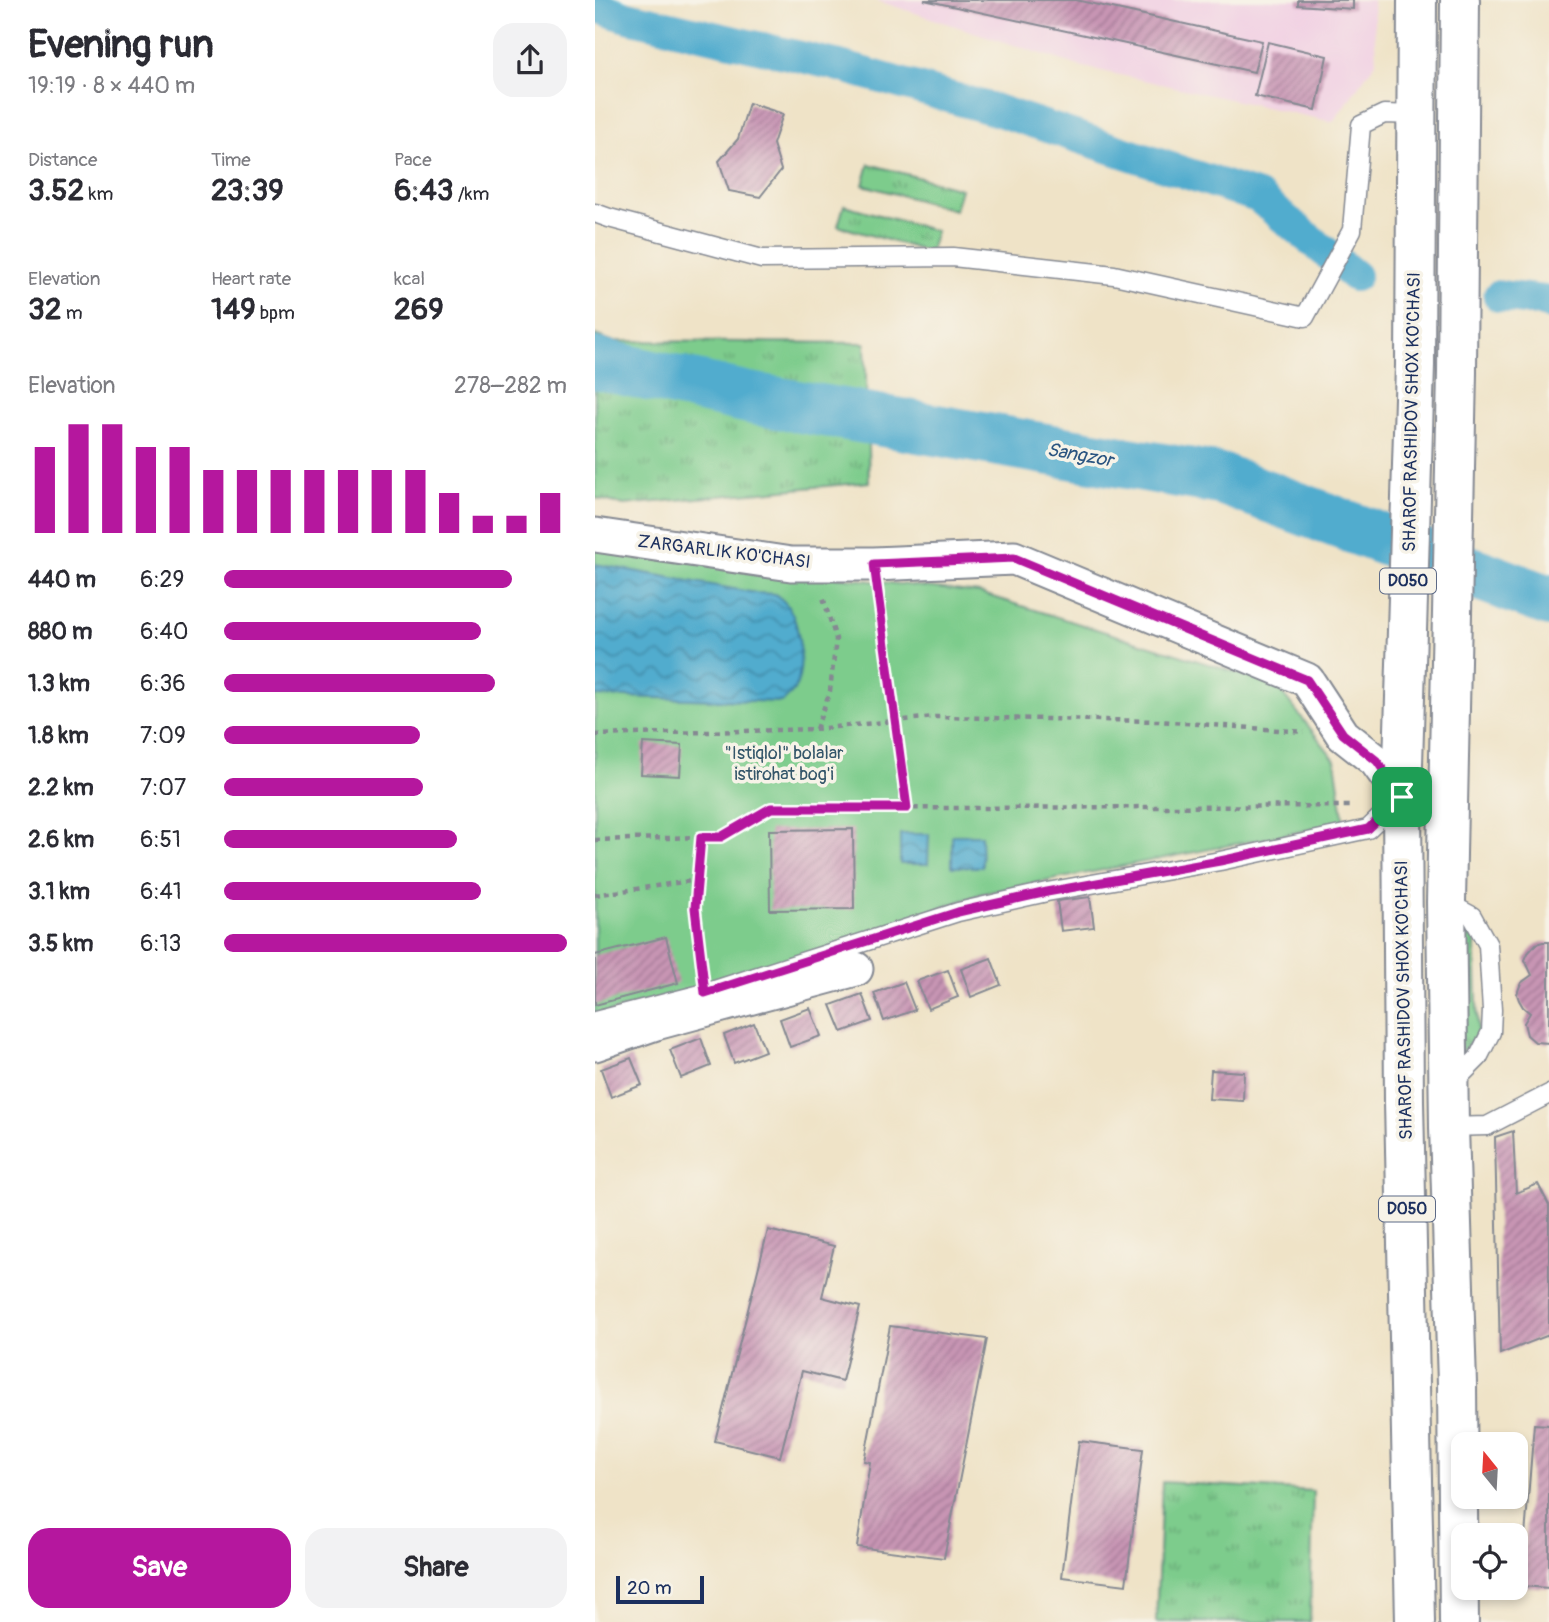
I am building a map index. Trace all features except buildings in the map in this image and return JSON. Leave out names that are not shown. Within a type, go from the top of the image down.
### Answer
[{"type":"main road","name":"SHAROF RASHIDOV SHOX KO'CHASI","points":[[1415,1622],[1404,1102],[1402,797],[1415,365],[1417,0]]},
{"type":"main road","name":"D050","points":[[1459,1622],[1457,1384],[1449,1127],[1446,902],[1457,372],[1460,0]]},
{"type":"main road","points":[[1411,1385],[1416,1376],[1424,1370],[1435,1367],[1446,1370],[1457,1384]]},
{"type":"street","name":"ZARGARLIK KO'CHASI","points":[[595,534],[792,564],[874,564],[1014,558],[1307,680],[1343,734],[1377,761],[1402,797]]},
{"type":"street","points":[[595,1044],[656,1023],[856,969]]},
{"type":"lane","points":[[595,213],[762,259],[953,257],[1114,275],[1305,317],[1352,230],[1361,125],[1384,114],[1416,115]]},
{"type":"lane","points":[[595,1021],[705,993],[958,912],[1368,829],[1402,797]]},
{"type":"lane","points":[[1449,1127],[1487,1125],[1549,1094]]},
{"type":"path","points":[[874,564],[907,808]]},
{"type":"path","points":[[817,729],[830,691],[836,639],[822,591]]},
{"type":"path","points":[[595,735],[817,729],[935,717],[1158,721],[1343,734]]},
{"type":"path","points":[[595,840],[721,837],[771,808],[1354,806]]},
{"type":"path","points":[[701,837],[695,908],[705,993]]},
{"type":"path","points":[[595,895],[697,880]]},
{"type":"shaded area","points":[[875,0],[1373,0],[1376,62],[1333,122],[1079,66]]},
{"type":"green space","points":[[869,164],[961,189],[955,210],[863,185]]},
{"type":"green space","points":[[844,205],[936,231],[930,252],[838,226]]},
{"type":"green space","points":[[595,335],[612,341],[865,343],[869,482],[624,505],[595,498]]},
{"type":"green space","name":"\"Istiqlol\" bolalar istirohat bog'i","points":[[595,543],[711,563],[980,593],[1276,685],[1335,760],[1344,823],[980,894],[786,964],[595,1016]]},
{"type":"green space","points":[[1456,925],[1475,940],[1478,1034],[1461,1053]]},
{"type":"green space","points":[[1162,1482],[1313,1491],[1310,1622],[1156,1622]]},
{"type":"water","points":[[595,564],[756,593],[775,594],[792,613],[798,634],[800,671],[793,692],[783,702],[595,696]]},
{"type":"water","points":[[900,834],[929,834],[928,864],[900,864]]},
{"type":"water","points":[[952,835],[981,835],[982,867],[952,867]]},
{"type":"waterway","points":[[595,6],[623,16],[836,65],[999,111],[1258,197],[1355,276]]},
{"type":"waterway","points":[[1499,296],[1544,301],[1549,304]]},
{"type":"waterway","name":"Sangzor","points":[[595,363],[749,398],[1221,479],[1549,601]]},
{"type":"route","points":[[1014,558],[1307,680],[1343,734],[1377,761],[1402,797],[1368,829],[958,912],[705,993],[695,908],[701,837],[721,837],[771,808],[907,808],[874,564],[1014,558]]}]
